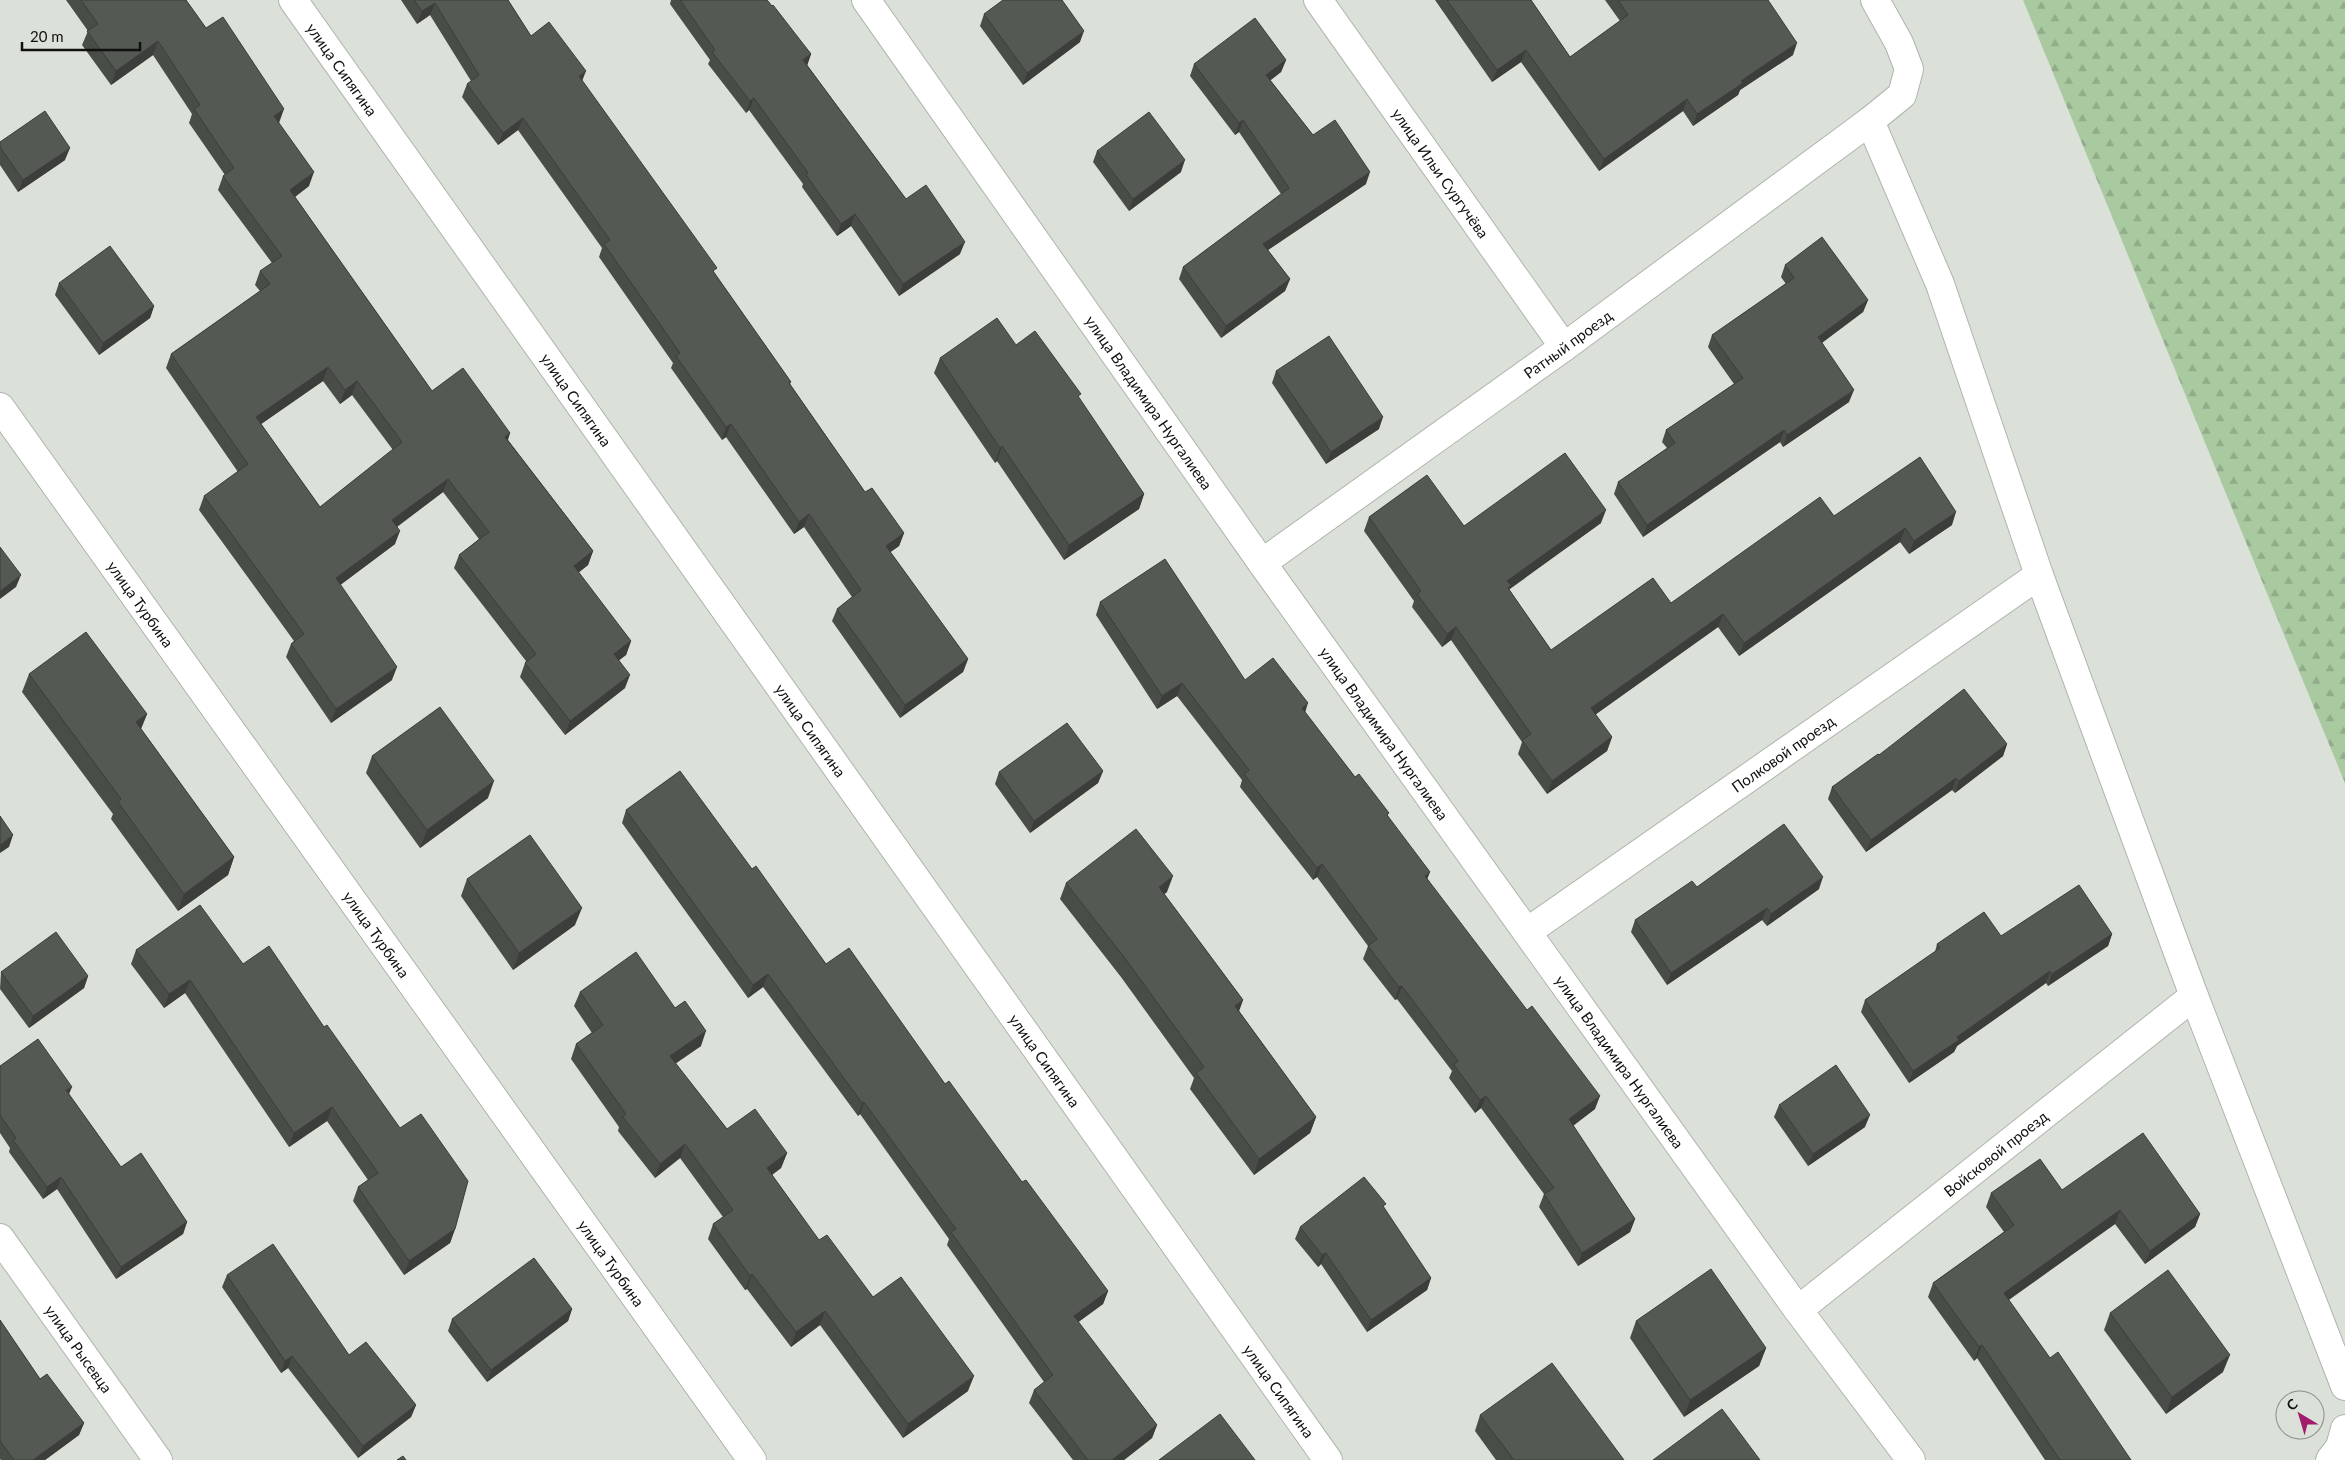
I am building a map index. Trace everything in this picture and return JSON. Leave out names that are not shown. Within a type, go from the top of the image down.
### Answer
[{"type":"street","name":"улица Сипягина","points":[[293,0],[1328,1460]]},
{"type":"street","name":"улица Владимира Нургалиева","points":[[866,0],[1262,563],[1798,1310],[1911,1460]]},
{"type":"street","name":"улица Ильи Сургучёва","points":[[1318,0],[1564,347]]},
{"type":"street","name":"Ратный проезд","points":[[1262,563],[1564,347],[1870,121],[1902,95],[1909,68],[1899,43],[1875,0]]},
{"type":"street","points":[[1870,121],[1940,284],[2039,575],[2194,996],[2345,1386]]},
{"type":"street","name":"улица Турбина","points":[[0,407],[752,1460]]},
{"type":"street","name":"Полковой проезд","points":[[1527,932],[2039,575]]},
{"type":"street","name":"Войсковой проезд","points":[[1798,1310],[2194,996]]},
{"type":"street","name":"улица Рысевца","points":[[0,1238],[158,1460]]},
{"type":"street","points":[[2330,1460],[2340,1446],[2345,1429]]},
{"type":"green space","points":[[2023,0],[2345,0],[2345,783]]},
{"type":"building","points":[[81,0],[186,0],[206,28],[223,17],[284,109],[274,116],[314,172],[290,190],[432,391],[463,368],[510,433],[505,437],[593,551],[574,566],[631,641],[614,654],[630,675],[570,721],[525,663],[536,654],[459,555],[489,532],[448,479],[392,520],[400,531],[336,578],[397,667],[336,709],[291,644],[304,634],[204,496],[248,464],[171,354],[270,284],[260,271],[282,256],[223,176],[234,168],[194,109],[200,105],[158,41],[116,71],[87,31],[98,24]],"holes":[[[328,367],[345,390],[357,381],[402,442],[320,507],[256,417]]]},
{"type":"building","points":[[414,0],[508,0],[531,36],[549,22],[586,71],[579,76],[717,268],[713,271],[791,382],[789,383],[865,492],[872,488],[904,533],[886,546],[968,659],[905,705],[837,609],[861,590],[809,514],[799,522],[731,424],[726,427],[676,356],[680,353],[604,244],[610,240],[523,118],[503,133],[467,84],[479,75],[435,3],[422,11]]},
{"type":"building","points":[[680,0],[767,0],[773,5],[811,54],[803,60],[906,199],[926,185],[965,242],[903,284],[855,214],[841,224],[806,175],[808,173],[754,98],[750,101],[712,52],[715,50]]},
{"type":"building","points":[[1003,0],[1062,0],[1084,31],[1027,73],[984,14]]},
{"type":"building","points":[[1447,0],[1531,0],[1570,57],[1628,15],[1618,0],[1768,0],[1797,43],[1697,114],[1687,99],[1604,159],[1526,50],[1497,70]]},
{"type":"building","points":[[1255,18],[1286,60],[1266,75],[1313,135],[1335,120],[1370,172],[1263,244],[1290,279],[1226,326],[1183,267],[1289,188],[1243,120],[1239,123],[1194,64]]},
{"type":"building","points":[[45,111],[70,148],[23,180],[0,147],[0,142]]},
{"type":"building","points":[[1149,112],[1185,160],[1133,199],[1097,151]]},
{"type":"building","points":[[1822,237],[1868,300],[1818,337],[1854,390],[1787,435],[1784,430],[1647,525],[1618,482],[1675,443],[1666,430],[1743,378],[1712,335],[1794,278],[1785,265]]},
{"type":"building","points":[[110,246],[154,306],[103,343],[59,283]]},
{"type":"building","points":[[997,318],[1016,345],[1035,331],[1081,394],[1078,396],[1144,494],[1069,545],[1002,446],[1000,448],[940,358]]},
{"type":"building","points":[[1329,336],[1383,417],[1331,452],[1276,371]]},
{"type":"building","points":[[1565,453],[1606,510],[1507,581],[1511,585],[1508,588],[1551,650],[1653,578],[1671,603],[1820,497],[1834,516],[1920,457],[1956,512],[1914,541],[1905,528],[1744,643],[1723,614],[1591,708],[1612,737],[1552,781],[1522,740],[1531,734],[1456,627],[1447,634],[1417,594],[1421,591],[1369,517],[1427,475],[1464,526]]},
{"type":"building","points":[[0,547],[21,575],[0,591]]},
{"type":"building","points":[[1165,559],[1245,680],[1273,658],[1308,703],[1302,708],[1355,777],[1359,774],[1389,813],[1387,815],[1430,872],[1425,876],[1527,1010],[1532,1006],[1600,1096],[1569,1119],[1635,1219],[1582,1253],[1544,1194],[1554,1188],[1486,1096],[1480,1100],[1454,1065],[1458,1061],[1402,986],[1399,987],[1368,946],[1377,939],[1322,864],[1317,868],[1244,774],[1249,770],[1182,683],[1162,696],[1100,602]]},
{"type":"building","points":[[86,632],[147,714],[136,722],[234,857],[184,894],[118,802],[121,799],[29,674]]},
{"type":"building","points":[[1964,689],[2007,744],[1959,781],[1956,778],[1871,840],[1832,787],[1879,755]]},
{"type":"building","points":[[440,707],[494,781],[427,830],[372,756]]},
{"type":"building","points":[[1067,723],[1103,771],[1034,821],[999,772]]},
{"type":"building","points":[[680,771],[752,869],[756,866],[826,964],[849,948],[945,1084],[949,1081],[1022,1182],[1026,1180],[1108,1291],[1074,1316],[1157,1425],[1112,1460],[1088,1460],[1034,1390],[1053,1375],[951,1232],[956,1229],[768,974],[753,985],[626,810]]},
{"type":"building","points":[[0,816],[13,835],[0,845]]},
{"type":"building","points":[[1784,824],[1823,877],[1771,914],[1767,908],[1671,973],[1635,920],[1692,881],[1697,887]]},
{"type":"building","points":[[1136,829],[1173,876],[1159,887],[1243,1000],[1235,1006],[1316,1117],[1259,1159],[1196,1073],[1204,1067],[1127,961],[1066,883]]},
{"type":"building","points":[[530,835],[582,908],[519,953],[467,879]]},
{"type":"building","points":[[2079,885],[2112,934],[2052,974],[2050,971],[1957,1037],[1959,1040],[1913,1071],[1865,1000],[1940,948],[1937,944],[1984,912],[2001,936]]},
{"type":"building","points":[[200,905],[243,964],[269,946],[324,1027],[327,1025],[400,1128],[421,1114],[468,1181],[455,1229],[409,1261],[358,1187],[378,1173],[332,1107],[294,1133],[190,980],[169,994],[136,950]]},
{"type":"building","points":[[56,932],[88,976],[33,1016],[1,972]]},
{"type":"building","points":[[636,952],[675,1008],[685,1001],[706,1031],[670,1056],[727,1129],[755,1109],[787,1153],[767,1168],[819,1240],[827,1235],[873,1297],[901,1277],[974,1376],[908,1424],[825,1311],[796,1332],[752,1274],[750,1276],[713,1224],[733,1210],[685,1144],[660,1164],[623,1117],[626,1114],[576,1044],[603,1025],[580,992]]},
{"type":"building","points":[[38,1039],[72,1087],[66,1090],[121,1167],[141,1153],[187,1222],[121,1267],[61,1177],[47,1187],[13,1140],[16,1138],[0,1115],[0,1066]]},
{"type":"building","points":[[1836,1065],[1870,1115],[1813,1154],[1779,1105]]},
{"type":"building","points":[[2143,1133],[2200,1214],[2150,1251],[2120,1210],[2004,1293],[2050,1358],[2058,1352],[2131,1460],[2060,1460],[1982,1345],[1979,1347],[1933,1283],[2014,1225],[1991,1193],[2040,1159],[2062,1190]]},
{"type":"building","points":[[1364,1177],[1386,1204],[1383,1206],[1431,1278],[1371,1320],[1326,1253],[1322,1255],[1300,1227]]},
{"type":"building","points":[[273,1244],[349,1355],[366,1342],[416,1405],[363,1446],[292,1356],[285,1361],[227,1275]]},
{"type":"building","points":[[534,1258],[572,1309],[491,1370],[452,1319]]},
{"type":"building","points":[[1711,1269],[1766,1348],[1690,1400],[1636,1321]]},
{"type":"building","points":[[2168,1270],[2230,1355],[2172,1397],[2110,1313]]},
{"type":"building","points":[[0,1320],[40,1379],[47,1374],[84,1423],[33,1460],[14,1460],[0,1441]]},
{"type":"building","points":[[1552,1363],[1624,1460],[1514,1460],[1480,1415]]},
{"type":"building","points":[[1722,1409],[1760,1460],[1653,1460]]},
{"type":"building","points":[[1220,1414],[1255,1460],[1159,1460]]},
{"type":"building","points":[[403,1456],[406,1460],[397,1460]]}]
